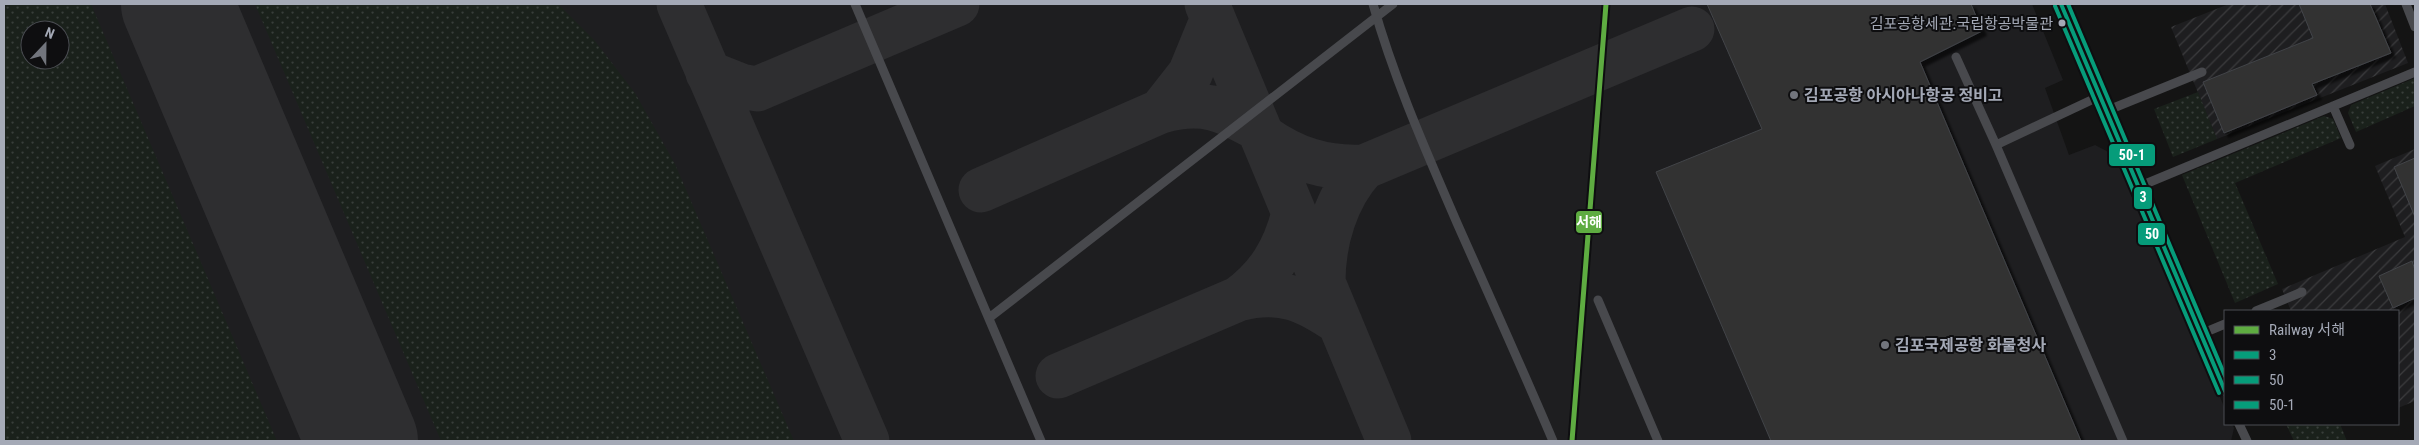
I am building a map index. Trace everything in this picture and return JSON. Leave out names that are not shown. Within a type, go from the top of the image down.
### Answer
[{"type":"lane","points":[[855,4],[1041,441]]},
{"type":"lane","points":[[1373,4],[1388,54],[1396,69],[1422,142],[1553,441]]},
{"type":"lane","points":[[989,318],[1393,4]]},
{"type":"lane","points":[[2060,4],[2224,389]]},
{"type":"lane","points":[[2406,4],[2415,27]]},
{"type":"lane","points":[[1956,57],[1996,145],[2123,441]]},
{"type":"lane","points":[[2106,111],[2202,72]]},
{"type":"lane","points":[[2138,187],[2415,72]]},
{"type":"lane","points":[[1996,145],[2100,96]]},
{"type":"lane","points":[[2333,106],[2350,145]]},
{"type":"lane","points":[[2258,310],[2302,292]]},
{"type":"lane","points":[[1598,300],[1658,441]]},
{"type":"lane","points":[[2201,334],[2224,324]]},
{"type":"lane","points":[[2239,425],[2247,441]]},
{"type":"shaded area","points":[[4,4],[2032,4],[2063,80],[2045,88],[2069,155],[2095,145],[2116,156],[2138,201],[2224,407],[2224,425],[2232,425],[2234,428],[2231,441],[4,441]]},
{"type":"shaded area","points":[[4,4],[91,4],[277,441],[4,441]]},
{"type":"shaded area","points":[[255,4],[558,4],[595,41],[635,93],[675,164],[794,441],[441,441]]},
{"type":"shaded area","points":[[2229,4],[2385,4],[2408,63],[2217,139],[2171,27]]},
{"type":"shaded area","points":[[2415,78],[2415,106],[2356,132],[2348,113],[2351,105]]},
{"type":"shaded area","points":[[2198,92],[2217,139],[2173,157],[2154,109]]},
{"type":"shaded area","points":[[2324,116],[2333,119],[2341,138],[2235,183],[2278,284],[2235,303],[2182,175]]},
{"type":"shaded area","points":[[2415,149],[2415,401],[2399,408],[2399,310],[2291,310],[2282,289],[2405,237],[2375,166]]},
{"type":"shaded area","points":[[2286,425],[2340,425],[2347,441],[2294,441]]},
{"type":"building","name":"김포국제공항 화물청사","points":[[1707,4],[1971,4],[1982,31],[1920,62],[2081,441],[1771,441],[1656,172],[1762,129]]},
{"type":"building","points":[[2299,4],[2370,4],[2391,53],[2312,84],[2317,95],[2224,133],[2203,82],[2313,38]]},
{"type":"building","points":[[2415,158],[2415,217],[2394,167]]},
{"type":"building","points":[[2412,261],[2415,270],[2415,298],[2393,308],[2379,276]]},
{"type":"taxiway","points":[[679,4],[867,441]]},
{"type":"taxiway","points":[[708,73],[741,86],[757,89],[957,4]]},
{"type":"taxiway","points":[[1207,4],[1389,441]]},
{"type":"taxiway","points":[[1161,111],[1190,74],[1213,18]]},
{"type":"taxiway","points":[[1262,136],[1286,151],[1310,161],[1336,166],[1364,167],[1692,29]]},
{"type":"taxiway","points":[[981,190],[1161,111],[1189,106],[1212,108],[1223,111],[1259,129]]},
{"type":"taxiway","points":[[1323,282],[1325,251],[1333,220],[1346,192],[1364,167]]},
{"type":"taxiway","points":[[1238,299],[1267,272],[1286,239],[1294,213]]},
{"type":"taxiway","points":[[1058,376],[1238,299],[1253,296],[1280,295],[1292,298],[1304,302],[1340,323]]},
{"type":"runway","points":[[177,4],[362,441]]},
{"type":"rail line","name":"서해","points":[[1572,441],[1606,4]]},
{"type":"transit line","name":"3","points":[[2061,4],[2224,389]]},
{"type":"transit line","name":"50-1","points":[[2068,4],[2224,374]]},
{"type":"transit line","name":"50","points":[[2055,6],[2219,393]]},
{"type":"place","name":"김포공항세관.국립항공박물관","points":[[2062,23]]},
{"type":"place","name":"김포공항 아시아나항공 정비고","points":[[1794,95]]},
{"type":"place","name":"김포국제공항 화물청사","points":[[1885,345]]}]
